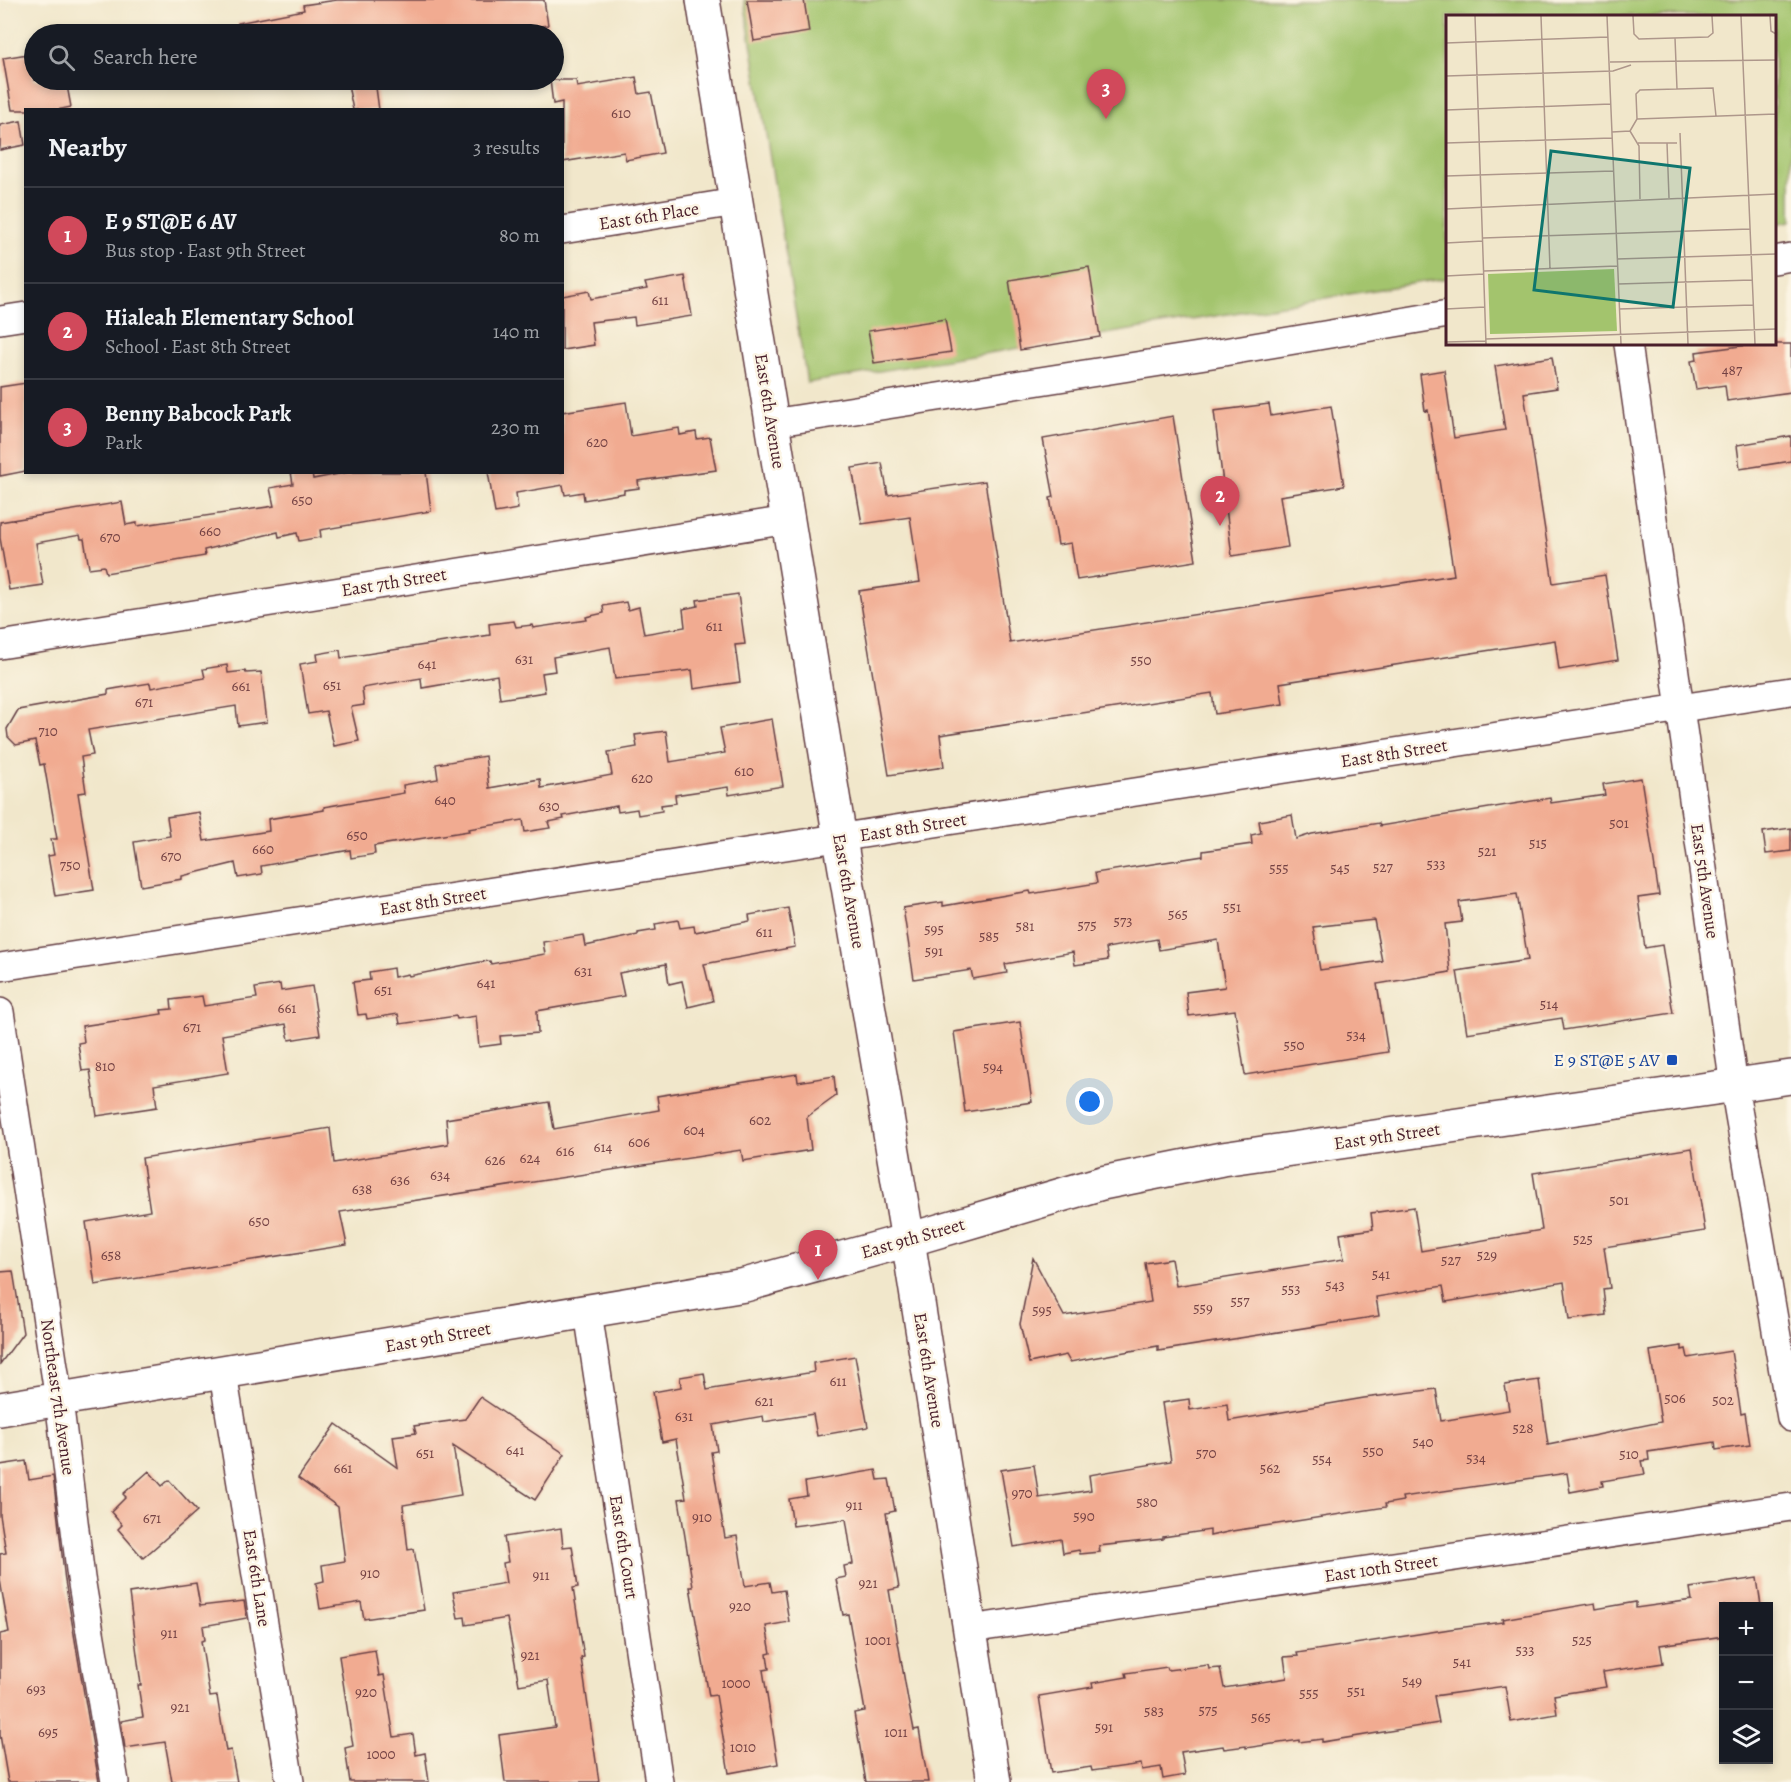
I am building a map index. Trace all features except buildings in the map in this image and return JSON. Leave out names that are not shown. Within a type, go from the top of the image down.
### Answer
[{"type":"main road","name":"East 6th Avenue","points":[[703,0],[840,839],[909,1240],[994,1782]]},
{"type":"main road","name":"East 9th Street","points":[[0,1409],[223,1374],[745,1285],[1102,1183],[1211,1161],[1791,1077]]},
{"type":"street","name":"East 6th Place","points":[[564,230],[736,202]]},
{"type":"street","points":[[1776,260],[1791,257]]},
{"type":"street","points":[[772,423],[1212,354],[1446,314]]},
{"type":"street","points":[[0,320],[24,316]]},
{"type":"street","name":"East 5th Avenue","points":[[1628,345],[1734,1086],[1791,1418]]},
{"type":"street","name":"East 7th Street","points":[[0,645],[788,520]]},
{"type":"street","name":"East 8th Street","points":[[0,967],[1791,691]]},
{"type":"street","name":"Northeast 7th Avenue","points":[[0,1012],[59,1400],[81,1578],[115,1782]]},
{"type":"street","name":"East 6th Court","points":[[588,1312],[659,1782]]},
{"type":"street","name":"East 6th Lane","points":[[223,1374],[290,1782]]},
{"type":"street","name":"East 10th Street","points":[[970,1629],[1791,1507]]},
{"type":"green space","points":[[744,0],[1791,0],[1791,221],[1776,224],[1776,15],[1446,15],[1446,278],[807,383]]},
{"type":"place","name":"Benny Babcock Park","points":[[1106,119]]},
{"type":"place","name":"Hialeah Elementary School","points":[[1220,526]]},
{"type":"place","name":"E 9 ST@E 5 AV","points":[[1672,1060]]},
{"type":"place","name":"E 9 ST@E 6 AV","points":[[818,1280]]}]
